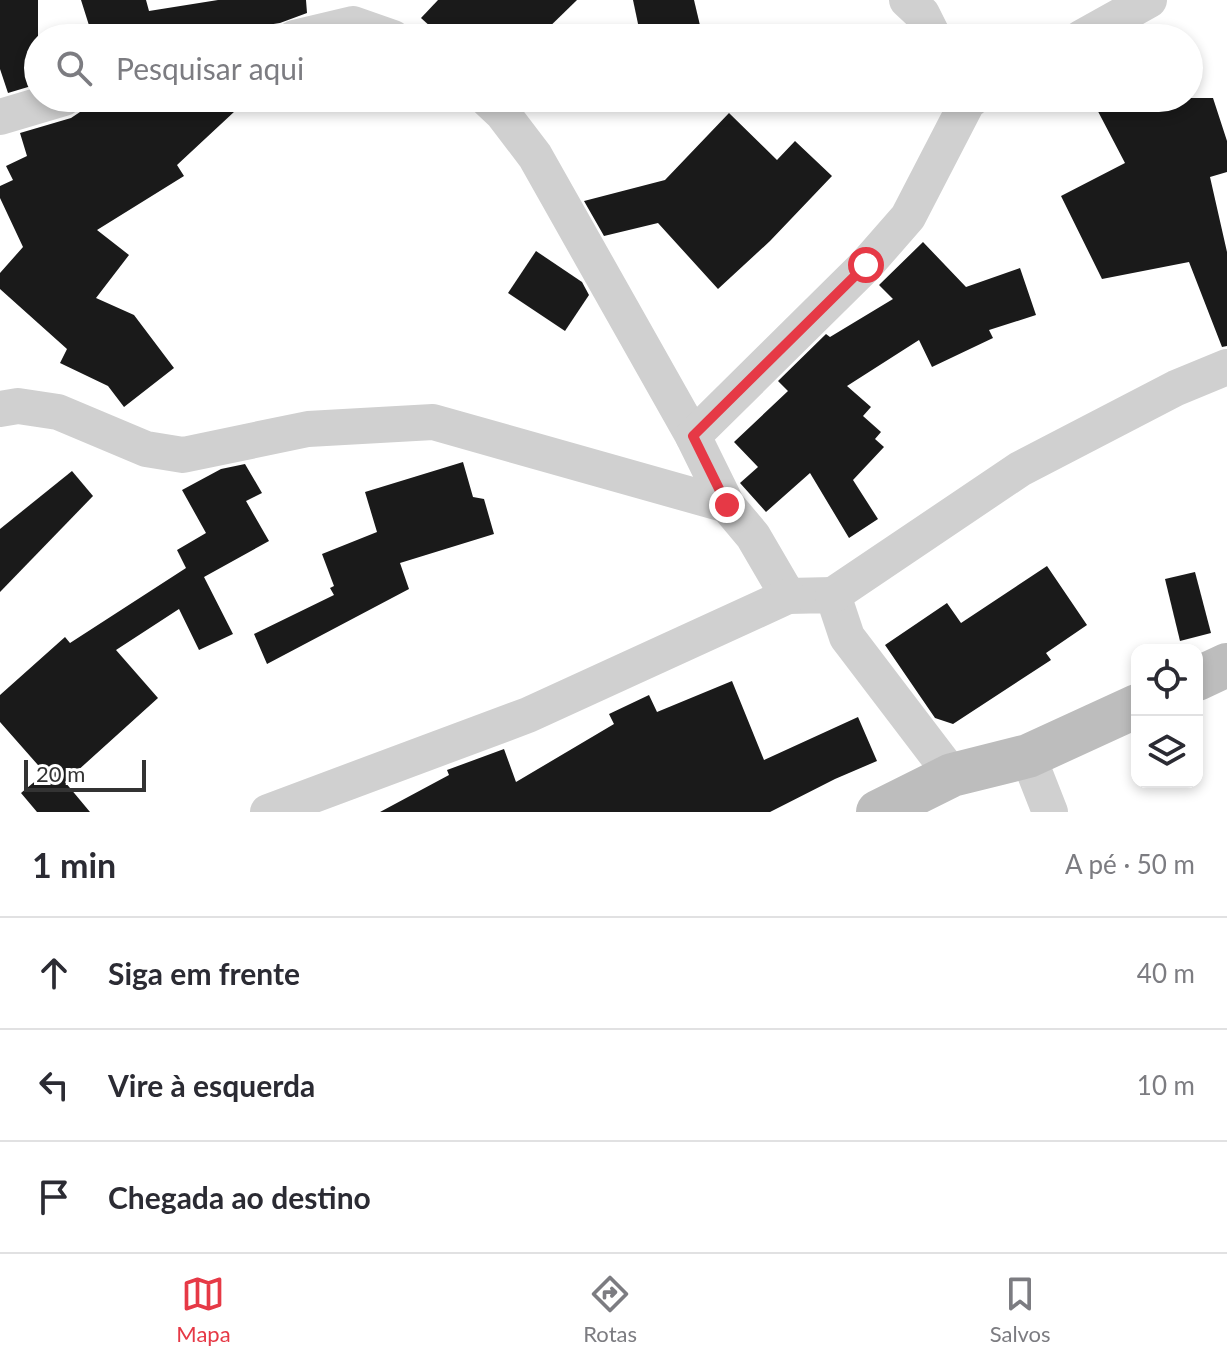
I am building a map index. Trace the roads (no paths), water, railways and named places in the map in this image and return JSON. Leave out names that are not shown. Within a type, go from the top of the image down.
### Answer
[{"type":"street","points":[[907,0],[922,14],[927,24]]},
{"type":"street","points":[[1106,24],[1149,0]]},
{"type":"street","points":[[0,117],[24,110]]},
{"type":"street","points":[[501,112],[535,156],[693,436],[727,505],[753,536],[788,596]]},
{"type":"street","points":[[693,436],[866,265],[908,217],[962,112]]},
{"type":"street","points":[[268,812],[528,715],[788,596],[833,595],[1020,469],[1176,388],[1227,367]]},
{"type":"street","points":[[0,409],[18,406],[58,412],[146,449],[183,455],[308,429],[433,422],[727,505]]},
{"type":"street","points":[[833,595],[847,637],[952,775]]},
{"type":"street","points":[[1203,676],[1227,665]]},
{"type":"street","points":[[878,812],[952,775],[1028,756],[1131,709]]},
{"type":"street","points":[[1028,756],[1050,812]]}]
